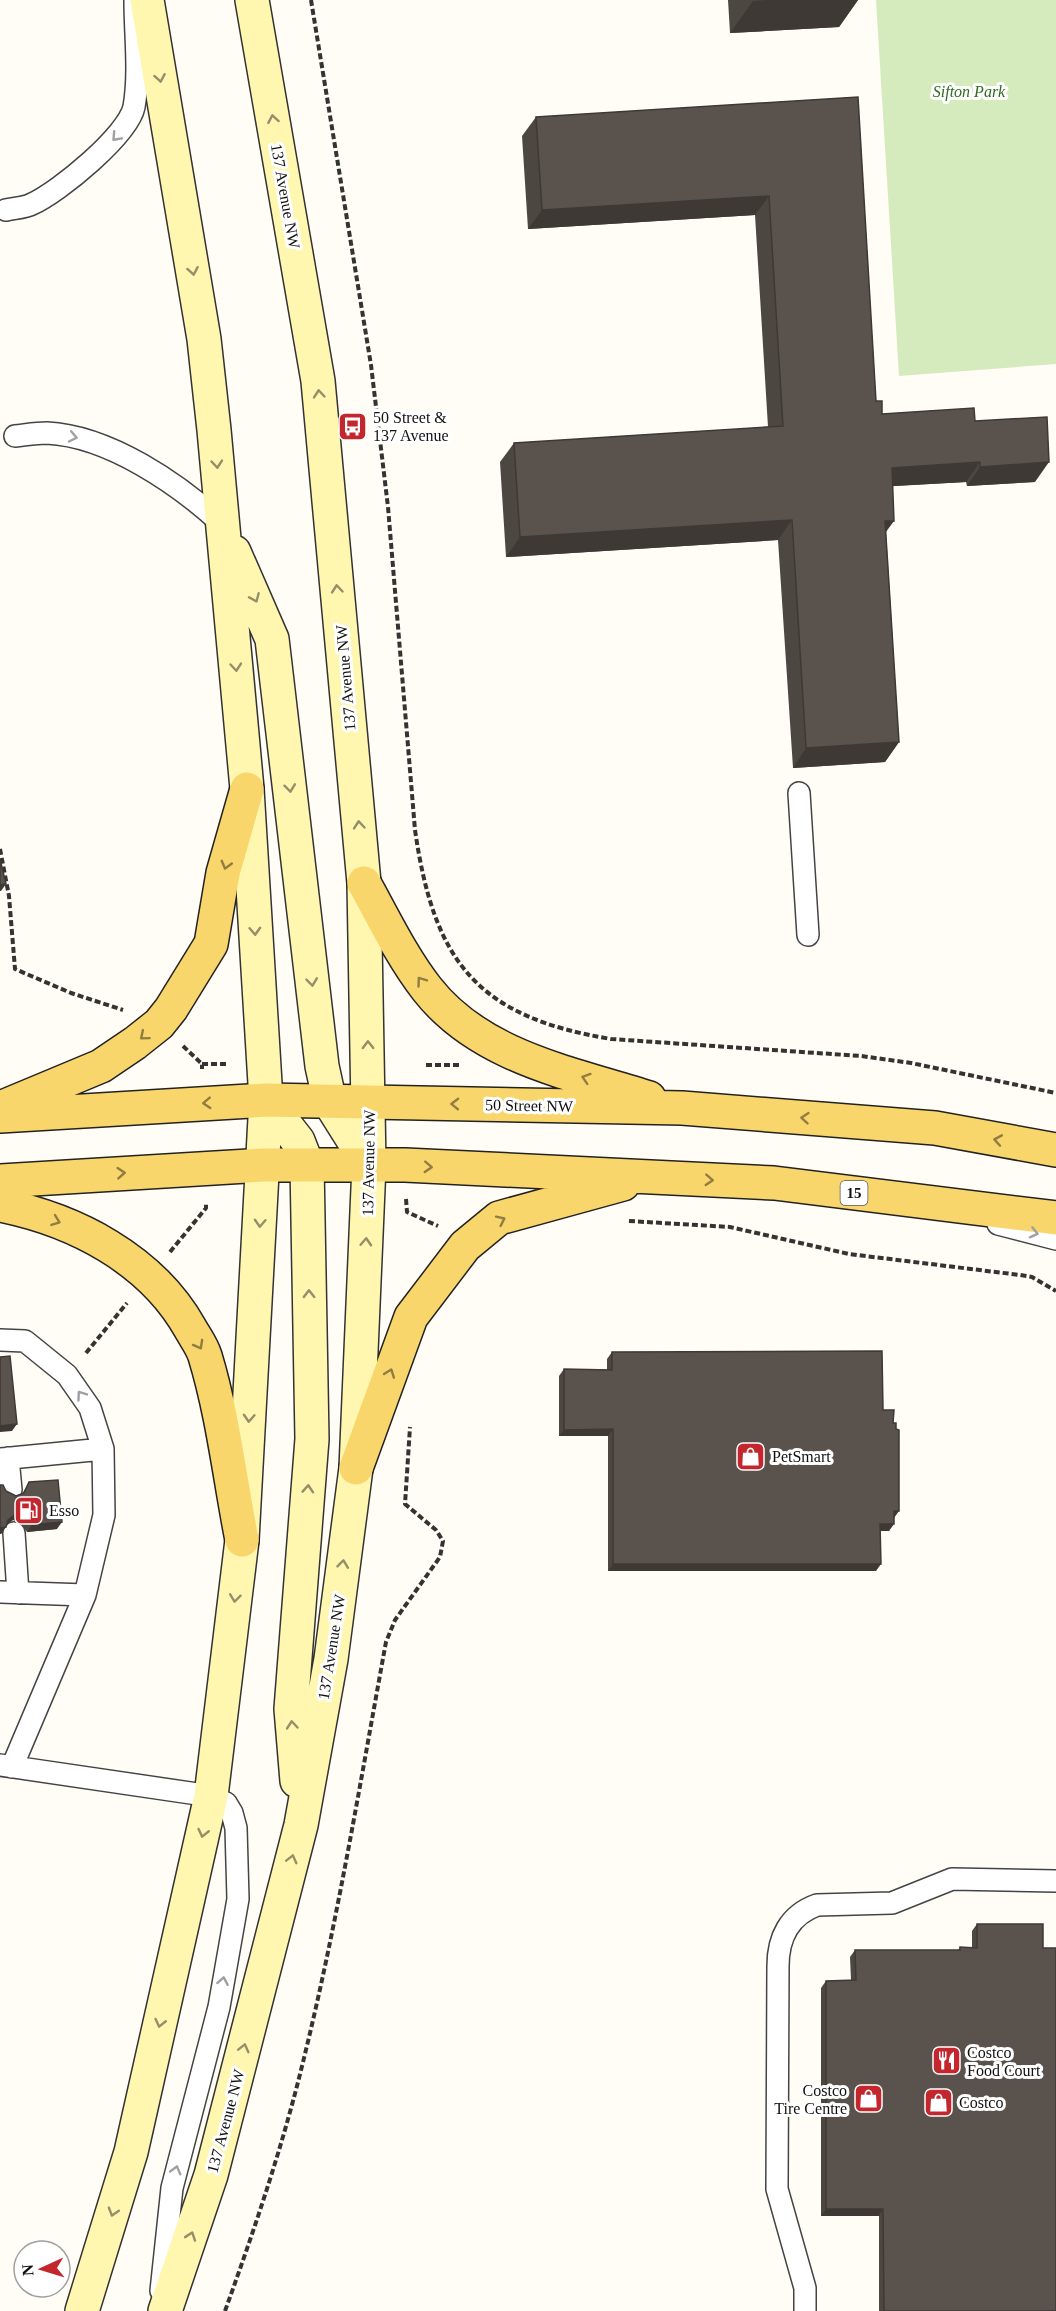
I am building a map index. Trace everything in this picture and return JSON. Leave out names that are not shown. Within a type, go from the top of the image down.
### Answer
[{"type":"main road","points":[[82,2311],[131,2152],[212,1796],[242,1540],[266,1100],[247,789],[204,339],[147,0]]},
{"type":"main road","name":"137 Avenue NW","points":[[165,2311],[211,2175],[301,1825],[331,1659],[356,1468],[369,1165],[364,883],[318,381],[252,0]]},
{"type":"main road","points":[[223,525],[272,639],[322,1066],[330,1103],[369,1165]]},
{"type":"main road","points":[[0,1109],[101,1066],[159,1024],[171,1009],[211,944],[223,873],[247,789]]},
{"type":"main road","points":[[364,883],[411,967],[429,991],[450,1012],[497,1047],[507,1053],[682,1108]]},
{"type":"main road","points":[[266,1100],[293,1134],[307,1164],[312,1439],[291,1709],[301,1825]]},
{"type":"main road","name":"50 Street NW","points":[[0,1116],[266,1100],[682,1108],[935,1128],[1056,1150]]},
{"type":"main road","points":[[0,1181],[307,1164],[651,1177]]},
{"type":"main road","points":[[356,1468],[411,1317],[465,1246],[499,1218],[651,1177]]},
{"type":"main road","name":"15","points":[[651,1177],[774,1183],[1056,1218]]},
{"type":"main road","points":[[0,1205],[25,1210],[82,1231],[118,1252],[150,1277],[177,1304],[204,1354],[242,1540]]},
{"type":"lane","points":[[6,210],[31,205],[48,195],[107,148],[124,129],[134,109],[135,0]]},
{"type":"lane","points":[[15,436],[45,433],[77,437],[142,464],[195,498],[223,525]]},
{"type":"lane","points":[[799,793],[808,935]]},
{"type":"lane","points":[[896,1198],[1056,1239]]},
{"type":"lane","points":[[0,1340],[25,1341],[67,1375],[90,1408],[103,1449],[104,1515],[85,1595],[6,1766],[212,1796],[226,1803],[232,1813],[236,1828],[238,1899],[219,2007],[172,2188],[159,2311]]},
{"type":"lane","points":[[10,1490],[4,1458],[103,1449]]},
{"type":"lane","points":[[14,1533],[9,1592],[85,1595]]},
{"type":"lane","points":[[806,2311],[804,2288],[777,2189],[778,1959],[782,1936],[792,1921],[806,1908],[817,1905],[892,1902],[952,1879],[1056,1881]]},
{"type":"path","points":[[311,0],[371,365],[388,507],[415,830],[421,871],[430,907],[445,944],[465,973],[488,995],[516,1012],[577,1033],[611,1039],[861,1056],[911,1063],[1056,1093]]},
{"type":"path","points":[[0,849],[9,896],[15,969],[71,993],[126,1010]]},
{"type":"path","points":[[405,1166],[407,1212],[438,1226],[465,1246]]},
{"type":"path","points":[[619,1221],[730,1227],[849,1254],[1026,1276],[1046,1283],[1056,1291]]},
{"type":"path","points":[[225,2311],[258,2220],[298,2082],[337,1907],[386,1642],[395,1620],[440,1557],[443,1542],[436,1530],[405,1504],[411,1422]]},
{"type":"green space","name":"Sifton Park","points":[[876,0],[1056,0],[1056,364],[899,376]]},
{"type":"building","points":[[858,97],[876,401],[882,401],[882,414],[974,408],[975,421],[1047,417],[1049,462],[980,467],[980,462],[892,468],[894,521],[885,521],[899,742],[806,748],[792,520],[520,537],[514,443],[783,426],[769,196],[542,210],[536,117]]},
{"type":"building","points":[[0,859],[6,884],[0,885]]},
{"type":"building","name":"PetSmart","points":[[882,1351],[883,1410],[894,1410],[893,1423],[896,1423],[896,1429],[899,1430],[899,1511],[894,1511],[894,1524],[880,1524],[881,1564],[613,1564],[613,1429],[564,1430],[564,1369],[612,1370],[612,1352]]},
{"type":"building","points":[[10,1356],[17,1424],[0,1426],[0,1357]]},
{"type":"building","name":"Esso","points":[[58,1480],[62,1522],[32,1525],[25,1515],[17,1513],[8,1520],[6,1527],[0,1528],[0,1485],[16,1496],[24,1493],[29,1482]]},
{"type":"building","name":"Costco","points":[[977,1924],[1043,1924],[1043,1948],[1056,1948],[1056,2311],[884,2311],[883,2209],[826,2209],[826,1981],[856,1980],[855,1950],[977,1948]]},
{"type":"place","name":"50 Street & 137 Avenue","points":[[352,426]]},
{"type":"place","name":"PetSmart","points":[[751,1456]]},
{"type":"place","name":"Esso","points":[[28,1510]]},
{"type":"place","name":"Costco Food Court","points":[[946,2061]]},
{"type":"place","name":"Costco Tire Centre","points":[[868,2099]]},
{"type":"place","name":"Costco","points":[[938,2102]]}]
